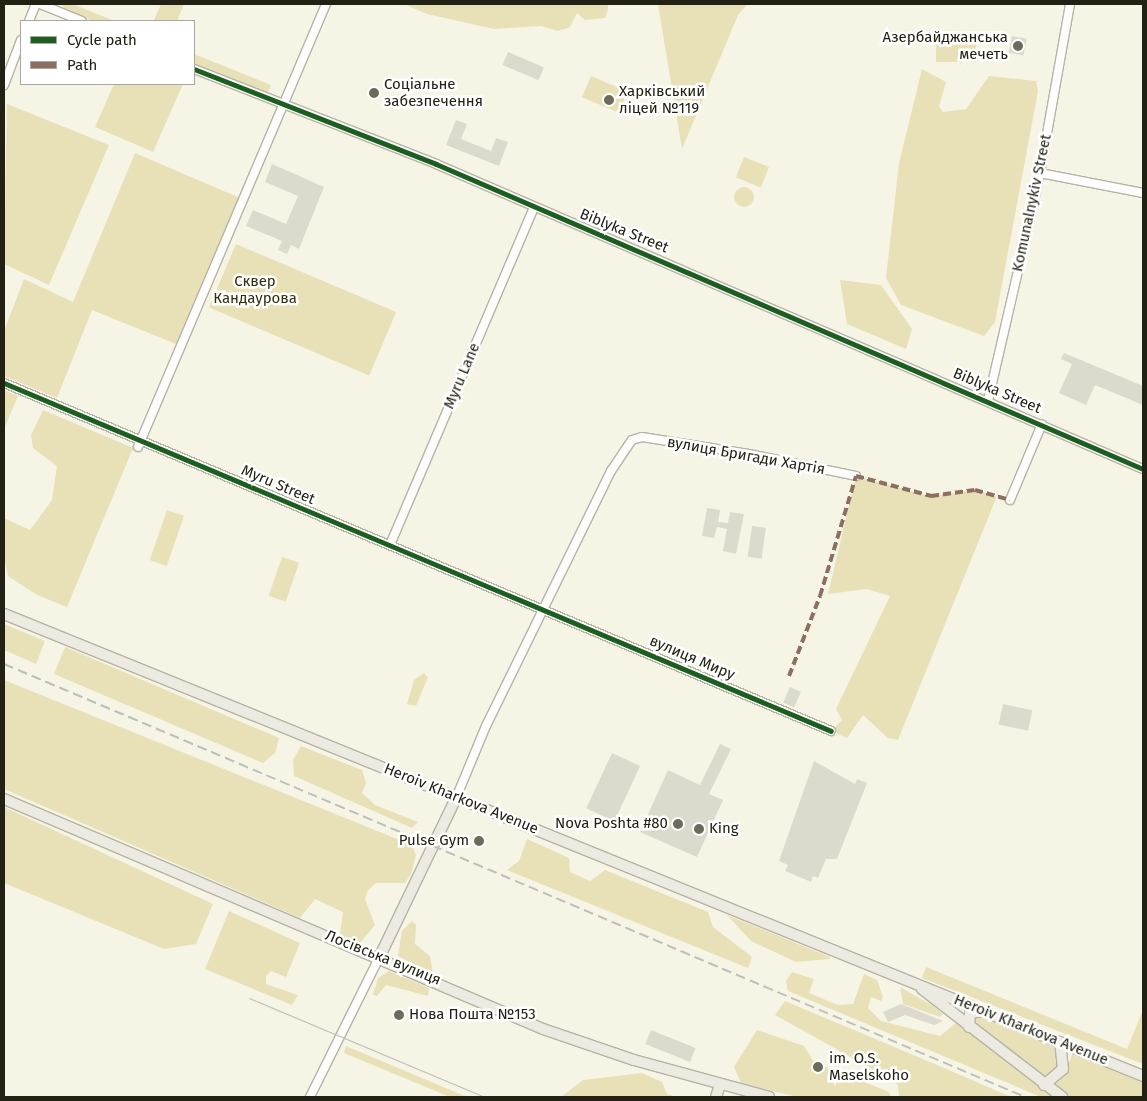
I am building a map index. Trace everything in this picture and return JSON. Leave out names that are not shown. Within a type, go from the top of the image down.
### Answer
[{"type":"main road","name":"Heroiv Kharkova Avenue","points":[[4,614],[918,986],[990,1012],[1143,1076]]},
{"type":"main road","points":[[379,958],[456,798]]},
{"type":"main road","name":"Лосівська вулиця","points":[[4,799],[543,1029],[720,1085],[769,1097]]},
{"type":"main road","name":"Heroiv Kharkova Avenue","points":[[918,986],[969,1028],[1062,1097]]},
{"type":"main road","points":[[969,1028],[970,1013],[990,1012]]},
{"type":"main road","points":[[1044,1085],[1063,1070],[1060,1042]]},
{"type":"main road","points":[[716,1097],[720,1085]]},
{"type":"street","points":[[29,20],[36,4]]},
{"type":"street","points":[[40,4],[80,20]]},
{"type":"street","points":[[139,444],[326,4]]},
{"type":"street","name":"Komunalnykiv Street","points":[[988,401],[1040,173],[1070,4]]},
{"type":"street","points":[[4,85],[20,43]]},
{"type":"street","name":"Biblyka Street","points":[[195,69],[534,208],[1042,424]]},
{"type":"street","points":[[1040,173],[1143,193]]},
{"type":"street","name":"Myru Lane","points":[[390,545],[534,208]]},
{"type":"street","name":"Myru Street","points":[[4,383],[139,444],[544,609]]},
{"type":"street","points":[[1010,500],[1042,424],[1143,470]]},
{"type":"street","name":"вулиця Бригади Хартія","points":[[544,609],[612,471],[637,437],[856,476]]},
{"type":"street","points":[[456,798],[544,609]]},
{"type":"street","name":"вулиця Миру","points":[[544,609],[831,731]]},
{"type":"street","points":[[310,1097],[379,958]]},
{"type":"green space","points":[[62,4],[72,4],[112,20],[91,20],[64,9]]},
{"type":"green space","points":[[161,4],[184,4],[177,20],[154,20]]},
{"type":"green space","points":[[404,4],[608,4],[608,10],[605,18],[585,20],[577,13],[570,27],[558,31],[541,26],[494,29],[427,14]]},
{"type":"green space","points":[[658,4],[748,4],[738,15],[682,149]]},
{"type":"green space","points":[[936,41],[976,41],[976,62],[936,62]]},
{"type":"green space","points":[[195,54],[271,85],[268,93],[195,64]]},
{"type":"green space","points":[[922,69],[946,82],[939,106],[943,112],[966,109],[989,76],[1036,81],[1038,91],[995,322],[984,336],[901,305],[886,278],[899,163]]},
{"type":"green space","points":[[591,76],[628,92],[619,113],[582,97]]},
{"type":"green space","points":[[114,85],[183,85],[153,152],[95,127]]},
{"type":"green space","points":[[7,104],[109,145],[49,285],[4,264]]},
{"type":"green space","points":[[135,153],[240,198],[176,344],[92,310],[57,398],[4,376],[4,331],[24,279],[73,302]]},
{"type":"green space","points":[[744,157],[769,167],[761,188],[736,177]]},
{"type":"green space","points":[[744,187],[751,190],[754,197],[751,204],[744,207],[737,204],[734,197],[737,190]]},
{"type":"green space","name":"Сквер Кандаурова","points":[[236,244],[396,312],[369,376],[209,308]]},
{"type":"green space","points":[[840,280],[881,285],[912,329],[906,349],[847,324]]},
{"type":"green space","points":[[4,390],[18,396],[4,429]]},
{"type":"green space","points":[[43,410],[133,448],[67,607],[37,595],[8,576],[4,556],[4,518],[30,530],[52,500],[57,466],[33,448],[31,435]]},
{"type":"green space","points":[[856,476],[930,496],[975,490],[997,496],[898,740],[888,738],[863,715],[847,738],[831,731],[842,720],[836,709],[890,596],[867,589],[828,594]]},
{"type":"green space","points":[[167,510],[184,516],[167,566],[150,560]]},
{"type":"green space","points":[[282,557],[299,563],[286,602],[269,596]]},
{"type":"green space","points":[[4,624],[45,641],[36,664],[4,650]]},
{"type":"green space","points":[[65,647],[279,738],[275,753],[263,763],[54,674]]},
{"type":"green space","points":[[424,673],[428,677],[416,706],[407,704],[414,680]]},
{"type":"green space","points":[[4,680],[412,845],[416,855],[411,874],[405,883],[376,883],[368,890],[365,899],[375,925],[360,943],[340,935],[343,912],[315,899],[300,918],[4,789]]},
{"type":"green space","points":[[301,746],[362,770],[366,783],[362,793],[375,805],[418,822],[412,828],[294,776],[293,760]]},
{"type":"green space","points":[[4,807],[213,904],[196,944],[164,949],[4,883]]},
{"type":"green space","points":[[527,839],[569,858],[570,872],[590,881],[605,870],[708,912],[713,927],[752,957],[748,968],[507,870],[519,861]]},
{"type":"green space","points":[[229,911],[300,943],[286,977],[271,971],[266,976],[266,984],[298,995],[292,1005],[205,969]]},
{"type":"green space","points":[[727,915],[830,957],[830,959],[796,962],[751,941]]},
{"type":"green space","points":[[412,921],[416,925],[415,944],[430,956],[433,974],[398,956],[402,931]]},
{"type":"green space","points":[[926,967],[1127,1049],[1143,1010],[1143,1064],[922,978]]},
{"type":"green space","points":[[389,971],[429,988],[428,996],[386,985],[377,996],[373,995],[378,978]]},
{"type":"green space","points":[[792,972],[814,979],[809,993],[838,1005],[853,1004],[864,974],[877,980],[883,997],[881,1001],[871,997],[868,1008],[881,1021],[940,1036],[956,1023],[1056,1097],[1041,1097],[788,991],[786,981]]},
{"type":"green space","points":[[900,987],[943,1014],[940,1017],[903,1004]]},
{"type":"green space","points":[[785,1001],[1011,1097],[899,1097],[898,1085],[892,1080],[775,1015]]},
{"type":"green space","points":[[978,1015],[1057,1048],[1061,1060],[1057,1069],[1042,1078],[971,1025],[971,1017]]},
{"type":"green space","points":[[757,1030],[804,1046],[814,1062],[889,1092],[891,1097],[797,1097],[741,1083],[734,1067]]},
{"type":"green space","points":[[346,1046],[467,1097],[450,1097],[344,1053]]},
{"type":"green space","points":[[1072,1054],[1143,1083],[1143,1097],[1067,1096],[1053,1087],[1066,1073]]},
{"type":"green space","points":[[642,1073],[662,1082],[667,1094],[677,1097],[561,1097],[583,1080]]},
{"type":"building","name":"Азербайджанська мечеть","points":[[1012,36],[1027,39],[1023,56],[1009,53]]},
{"type":"building","points":[[508,52],[544,67],[538,80],[503,65]]},
{"type":"building","points":[[456,120],[467,124],[461,139],[491,151],[496,138],[508,142],[499,166],[446,145]]},
{"type":"building","points":[[272,164],[324,187],[299,249],[291,245],[287,254],[278,250],[282,241],[246,226],[253,210],[286,224],[298,196],[265,182]]},
{"type":"building","points":[[1064,353],[1143,386],[1143,405],[1095,385],[1086,405],[1059,393],[1072,364],[1061,359]]},
{"type":"building","points":[[707,508],[720,510],[718,522],[728,523],[730,512],[744,514],[736,554],[723,551],[727,529],[717,527],[714,538],[702,536]]},
{"type":"building","points":[[752,526],[766,528],[762,559],[748,557]]},
{"type":"building","points":[[790,687],[801,692],[794,707],[783,703]]},
{"type":"building","points":[[1003,704],[1032,710],[1028,731],[999,725]]},
{"type":"building","points":[[720,744],[731,749],[709,794],[723,800],[697,857],[640,832],[668,770],[700,785]]},
{"type":"building","points":[[612,753],[640,766],[614,821],[586,808]]},
{"type":"building","points":[[814,761],[855,784],[857,779],[867,783],[837,859],[826,859],[818,878],[813,876],[811,882],[785,871],[788,865],[779,861]]},
{"type":"building","points":[[901,1004],[943,1021],[934,1025],[905,1015],[888,1022],[883,1012]]},
{"type":"building","points":[[651,1030],[696,1048],[690,1062],[645,1044]]},
{"type":"tram line","points":[[249,998],[484,1097]]},
{"type":"railway","points":[[4,664],[1025,1097]]},
{"type":"marked path","points":[[789,676],[820,596],[856,476],[931,496],[975,490],[1010,500]]},
{"type":"cycle path","points":[[195,69],[436,164],[1143,469]]},
{"type":"cycle path","points":[[4,383],[831,731]]},
{"type":"place","name":"Азербайджанська мечеть","points":[[1018,46]]},
{"type":"place","name":"Соціальне забезпечення","points":[[374,93]]},
{"type":"place","name":"Харківський ліцей №119","points":[[609,100]]},
{"type":"place","name":"Nova Poshta #80","points":[[678,824]]},
{"type":"place","name":"King","points":[[699,829]]},
{"type":"place","name":"Pulse Gym","points":[[479,841]]},
{"type":"place","name":"Нова Пошта №153","points":[[399,1015]]},
{"type":"place","name":"іm. O.S. Maselskoho","points":[[818,1067]]}]
